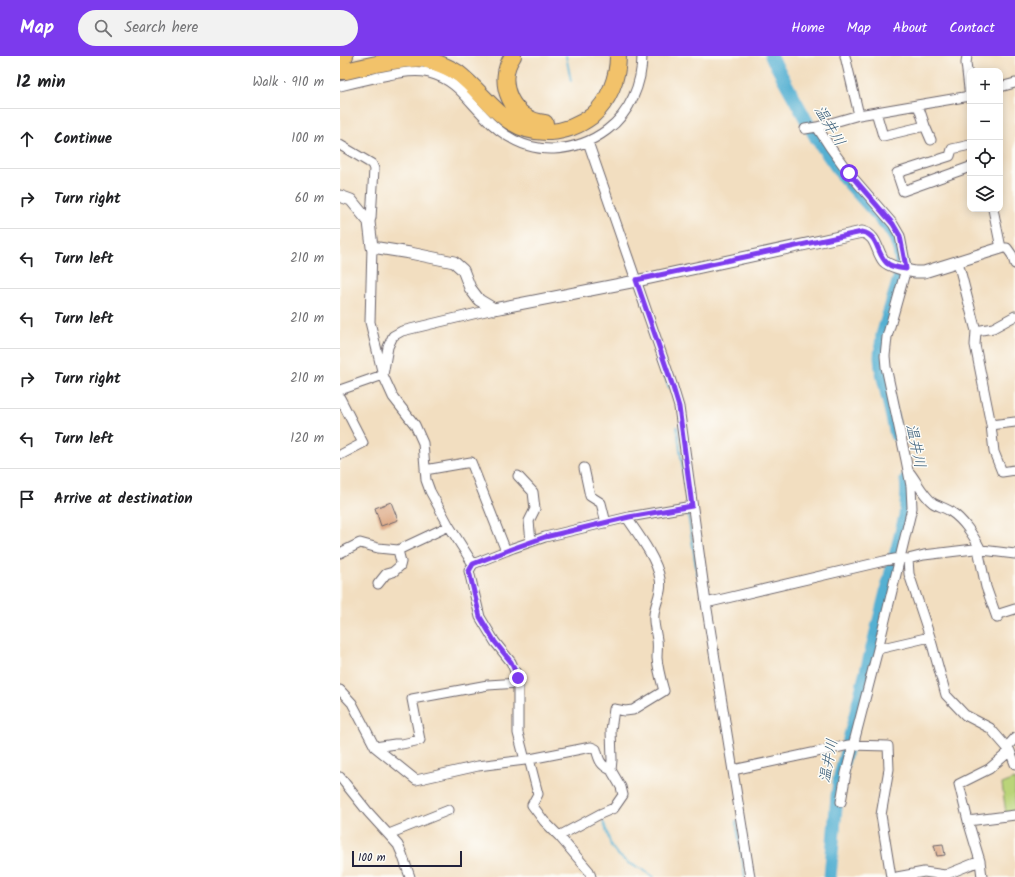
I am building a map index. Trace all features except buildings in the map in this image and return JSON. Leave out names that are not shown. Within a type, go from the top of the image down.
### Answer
[{"type":"highway","points":[[513,56],[506,69],[505,77],[508,96],[512,104],[523,115],[541,122],[552,123],[572,119],[592,105],[600,95],[606,82],[610,56]]},
{"type":"highway","points":[[340,71],[346,71],[392,60],[411,58],[425,59],[449,68],[458,74],[511,122],[528,129],[546,132],[572,127],[581,123],[595,113],[607,98],[613,84],[617,69],[618,56]]},
{"type":"main road","points":[[340,57],[346,56]]},
{"type":"main road","points":[[340,67],[385,56]]},
{"type":"street","points":[[340,86],[407,72],[428,73],[444,78],[453,83],[497,130],[508,138],[527,146],[551,149],[563,148],[575,146],[596,138],[608,129],[625,111],[638,84],[641,73],[642,56]]},
{"type":"street","points":[[845,56],[858,115]]},
{"type":"street","points":[[967,56],[967,72]]},
{"type":"street","points":[[1003,86],[1015,83]]},
{"type":"street","points":[[841,802],[846,773],[912,508],[911,486],[908,469],[885,356],[887,337],[901,268],[905,262],[900,236],[893,224],[849,173],[830,147],[812,128],[858,115],[967,97]]},
{"type":"street","points":[[918,105],[931,140]]},
{"type":"street","points":[[876,112],[883,136],[925,126]]},
{"type":"street","points":[[588,142],[679,407],[706,603],[750,877]]},
{"type":"street","points":[[340,145],[372,164],[374,170],[371,218],[369,222],[372,247],[370,322],[383,374],[393,397],[415,425],[423,443],[426,480],[430,490],[449,526],[473,564]]},
{"type":"street","points":[[967,146],[952,149],[950,156],[897,173],[903,191],[967,168]]},
{"type":"street","points":[[340,196],[351,200],[369,222]]},
{"type":"street","points":[[994,212],[1001,248]]},
{"type":"street","points":[[383,374],[388,347],[393,336],[402,331],[862,232],[871,236],[875,241],[884,261],[914,272],[924,272],[1001,248],[1007,248],[1012,254],[1015,264]]},
{"type":"street","points":[[372,247],[454,262],[463,270],[470,288],[479,300],[494,310]]},
{"type":"street","points":[[958,262],[976,330],[975,346],[991,425],[994,452],[1002,472],[1015,470]]},
{"type":"street","points":[[976,330],[993,328],[1015,316]]},
{"type":"street","points":[[340,390],[383,374]]},
{"type":"street","points":[[340,398],[363,442],[342,454]]},
{"type":"street","points":[[991,425],[1015,422]]},
{"type":"street","points":[[426,470],[471,462],[506,551]]},
{"type":"street","points":[[584,468],[590,496],[601,503],[606,523]]},
{"type":"street","points":[[908,469],[927,496],[934,503],[949,510],[960,519],[971,532],[979,549],[986,587],[997,616],[1015,609]]},
{"type":"street","points":[[518,476],[533,492],[535,509],[529,521],[531,542]]},
{"type":"street","points":[[591,877],[588,871],[559,836],[544,821],[532,805],[538,794],[518,733],[518,678],[511,662],[495,642],[480,617],[469,571],[473,564],[545,537],[627,518],[692,506]]},
{"type":"street","points":[[611,770],[611,730],[614,709],[625,711],[633,710],[664,691],[659,673],[657,640],[653,617],[661,588],[661,580],[651,556],[640,536],[627,518]]},
{"type":"street","points":[[340,553],[360,543],[378,548],[398,550],[449,526]]},
{"type":"street","points":[[706,603],[899,559],[924,555],[974,549],[1015,554]]},
{"type":"street","points":[[378,584],[386,574],[393,572],[400,566],[401,562],[398,550]]},
{"type":"street","points":[[899,559],[909,574],[930,637],[946,694],[965,715],[990,728],[1008,749],[1015,764]]},
{"type":"street","points":[[878,649],[930,637]]},
{"type":"street","points":[[375,747],[420,740],[412,699],[488,685],[519,683]]},
{"type":"street","points":[[340,690],[352,703],[375,747],[416,780],[478,766],[527,759],[591,747],[596,749],[600,761],[605,767],[611,770],[621,787],[622,795],[614,808],[559,836]]},
{"type":"street","points":[[982,877],[980,861],[959,784],[989,769],[1008,749],[1015,738]]},
{"type":"street","points":[[733,770],[854,745],[888,746],[889,769],[881,815],[891,877]]},
{"type":"street","points":[[340,777],[398,846],[410,877]]},
{"type":"street","points":[[389,834],[449,810]]},
{"type":"street","points":[[968,821],[1015,815]]},
{"type":"street","points":[[897,877],[924,872],[945,875],[980,861]]},
{"type":"green space","points":[[1015,779],[1015,813],[1006,814],[1002,784]]},
{"type":"waterway","points":[[566,56],[571,81]]},
{"type":"waterway","name":"温井川","points":[[771,56],[816,138],[844,178],[888,227],[895,238],[899,250],[901,262],[900,275],[882,335],[880,357],[881,369],[896,435]]},
{"type":"waterway","points":[[664,373],[669,388]]},
{"type":"waterway","points":[[677,427],[687,502]]},
{"type":"waterway","name":"温井川","points":[[830,877],[840,775],[905,516],[907,494],[906,480]]},
{"type":"waterway","points":[[688,514],[697,574]]},
{"type":"waterway","points":[[736,821],[745,877]]},
{"type":"waterway","points":[[603,822],[611,846],[617,854],[628,863],[642,869],[653,877]]},
{"type":"route","points":[[518,678],[511,662],[495,642],[480,617],[469,571],[473,564],[545,537],[629,517],[692,506],[679,407],[636,280],[862,232],[871,236],[875,241],[884,261],[894,266],[906,269],[900,236],[893,224],[849,173]]}]
